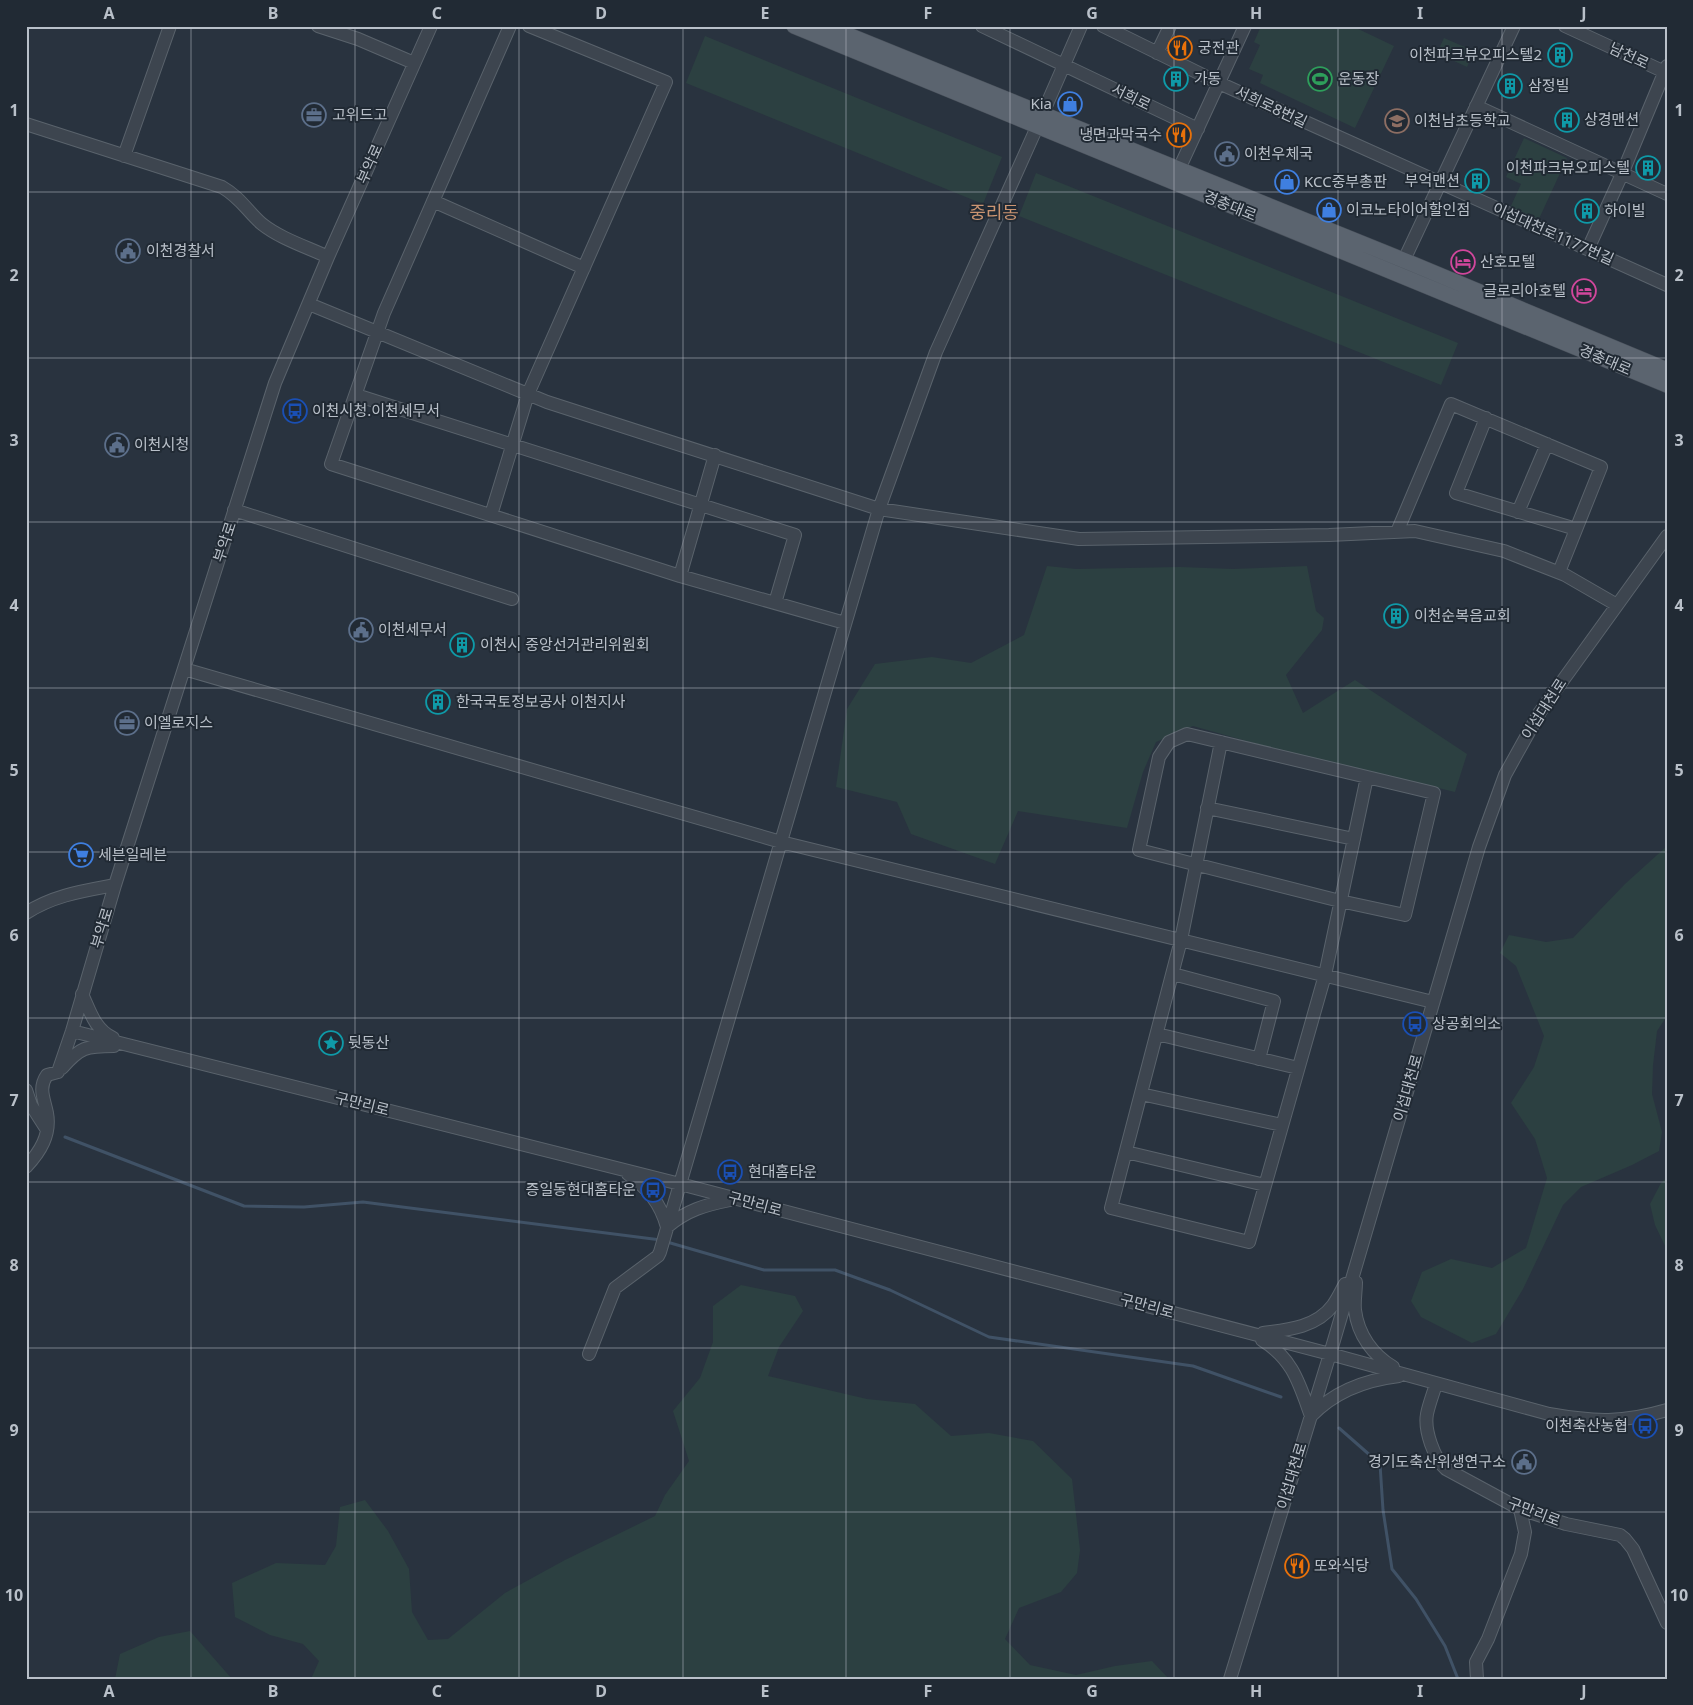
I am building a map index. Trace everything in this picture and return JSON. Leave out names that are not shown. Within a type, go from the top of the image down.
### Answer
[{"type":"main road","name":"경충대로","points":[[794,26],[1040,120],[1179,169],[1404,260],[1665,382]]},
{"type":"main road","name":"경충대로","points":[[826,26],[847,30],[1040,120],[1409,278],[1665,382]]},
{"type":"street","points":[[124,156],[170,26]]},
{"type":"street","points":[[318,26],[358,39],[414,63]]},
{"type":"street","name":"부악로","points":[[58,1072],[115,886],[275,383],[431,26]]},
{"type":"street","points":[[510,26],[384,313],[331,464],[680,576],[845,623]]},
{"type":"street","points":[[491,515],[528,394],[666,82],[529,26]]},
{"type":"street","name":"서희로","points":[[982,26],[1198,129]]},
{"type":"street","points":[[589,1354],[615,1288],[658,1256],[660,1252],[879,509],[936,352],[1081,26]]},
{"type":"street","name":"서희로8번길","points":[[1103,26],[1219,83],[1440,184]]},
{"type":"street","points":[[1157,52],[1170,26]]},
{"type":"street","points":[[1179,169],[1245,26]]},
{"type":"street","points":[[1404,260],[1514,26]]},
{"type":"street","name":"남천로","points":[[1565,26],[1666,70]]},
{"type":"street","points":[[1588,250],[1666,70]]},
{"type":"street","points":[[1476,106],[1667,194]]},
{"type":"street","points":[[26,124],[222,187],[234,194],[262,223],[279,234],[328,258]]},
{"type":"street","name":"이섭대천로1177번길","points":[[1440,184],[1667,285]]},
{"type":"street","points":[[434,201],[584,268]]},
{"type":"street","points":[[309,304],[547,402],[879,509],[1079,539],[1329,535],[1414,531],[1504,551],[1559,572],[1617,605]]},
{"type":"street","points":[[356,395],[795,536],[775,603]]},
{"type":"street","points":[[1397,532],[1451,404],[1601,467],[1559,572]]},
{"type":"street","points":[[1486,418],[1456,493],[1576,529]]},
{"type":"street","points":[[1518,512],[1546,444]]},
{"type":"street","points":[[680,576],[715,455]]},
{"type":"street","points":[[234,510],[512,598]]},
{"type":"street","name":"이섭대천로","points":[[1230,1679],[1330,1354],[1479,845],[1505,775],[1540,712],[1667,536]]},
{"type":"street","points":[[184,669],[781,842],[1433,1002]]},
{"type":"street","points":[[1187,734],[1367,777],[1434,793],[1405,915],[1340,901],[1139,850],[1159,757],[1168,742],[1187,734]]},
{"type":"street","points":[[1221,742],[1181,940],[1111,1208],[1249,1242],[1324,975],[1367,777]]},
{"type":"street","points":[[1208,808],[1354,839]]},
{"type":"street","points":[[26,913],[36,906],[60,896],[115,886]]},
{"type":"street","points":[[1172,974],[1274,1001],[1259,1059]]},
{"type":"street","points":[[82,994],[96,1025],[107,1035],[129,1045]]},
{"type":"street","name":"구만리로","points":[[72,1030],[680,1184],[1330,1354],[1523,1408],[1583,1420],[1613,1421],[1667,1410]]},
{"type":"street","points":[[1157,1034],[1298,1068]]},
{"type":"street","points":[[26,1167],[38,1155],[44,1143],[47,1130],[47,1115],[41,1092],[42,1083],[47,1075],[58,1072],[80,1050],[94,1046],[129,1045]]},
{"type":"street","points":[[26,1090],[31,1105],[47,1130]]},
{"type":"street","points":[[1141,1094],[1282,1126]]},
{"type":"street","points":[[1126,1152],[1265,1185]]},
{"type":"street","points":[[623,1170],[645,1186],[663,1213],[667,1227]]},
{"type":"street","points":[[667,1227],[680,1216],[694,1209],[736,1199]]},
{"type":"street","points":[[1253,1334],[1287,1330],[1306,1325],[1321,1317],[1333,1306],[1357,1262]]},
{"type":"street","points":[[1357,1262],[1355,1310],[1360,1331],[1368,1345],[1382,1360],[1407,1376]]},
{"type":"street","points":[[1253,1334],[1276,1349],[1288,1362],[1296,1376],[1311,1416],[1322,1404],[1356,1386],[1378,1379],[1407,1376]]},
{"type":"street","name":"구만리로","points":[[1436,1384],[1427,1415],[1427,1422],[1436,1458],[1440,1464],[1520,1509],[1566,1524],[1620,1535],[1633,1549],[1667,1623]]},
{"type":"street","points":[[1477,1679],[1476,1662],[1488,1639],[1521,1554],[1525,1532],[1520,1509]]},
{"type":"green space","name":"운동장","points":[[1261,26],[1352,26],[1394,46],[1355,128],[1260,83],[1263,75],[1249,69],[1260,45],[1254,42]]},
{"type":"green space","points":[[705,36],[1002,157],[983,204],[686,83]]},
{"type":"green space","points":[[1444,38],[1474,51],[1467,67],[1437,53]]},
{"type":"green space","points":[[1524,138],[1567,158],[1538,221],[1510,208],[1521,184],[1506,177]]},
{"type":"green space","points":[[1036,173],[1458,343],[1441,385],[1019,216]]},
{"type":"green space","points":[[1047,566],[1076,569],[1180,567],[1233,569],[1307,566],[1316,611],[1324,618],[1322,630],[1286,675],[1303,713],[1355,680],[1467,754],[1455,792],[1275,749],[1193,726],[1156,742],[1143,772],[1127,828],[1018,811],[995,864],[911,834],[897,802],[836,787],[847,709],[875,664],[932,657],[971,663],[1024,635]]},
{"type":"green space","points":[[1667,846],[1667,1016],[1657,1031],[1652,1094],[1662,1132],[1659,1151],[1581,1187],[1563,1205],[1523,1289],[1496,1334],[1472,1343],[1421,1317],[1411,1301],[1422,1272],[1451,1259],[1492,1268],[1526,1248],[1547,1178],[1535,1139],[1511,1103],[1534,1067],[1544,1036],[1516,966],[1500,953],[1509,935],[1546,942],[1573,938],[1625,884]]},
{"type":"green space","points":[[1667,1177],[1667,1250],[1655,1225],[1650,1204],[1661,1183]]},
{"type":"green space","points":[[741,1285],[795,1296],[803,1311],[779,1347],[768,1376],[867,1399],[915,1404],[951,1436],[989,1433],[1033,1441],[1072,1479],[1080,1550],[1077,1573],[1061,1592],[1019,1608],[1005,1639],[1030,1665],[1076,1675],[1115,1666],[1152,1661],[1169,1679],[311,1679],[319,1661],[303,1644],[270,1635],[235,1617],[232,1583],[276,1563],[325,1565],[336,1546],[340,1507],[365,1500],[388,1531],[409,1569],[412,1612],[428,1640],[448,1639],[505,1593],[565,1560],[655,1516],[665,1495],[689,1461],[673,1411],[700,1378],[713,1342],[713,1306]]},
{"type":"green space","points":[[190,1631],[232,1679],[115,1679],[120,1654],[159,1637]]},
{"type":"waterway","points":[[65,1137],[244,1206],[304,1207],[363,1202],[661,1240]]},
{"type":"waterway","points":[[667,1242],[764,1270],[835,1270],[890,1290],[989,1337],[1193,1366],[1281,1397]]},
{"type":"waterway","points":[[1339,1428],[1380,1464],[1383,1510],[1392,1569],[1416,1599],[1445,1646],[1458,1679]]},
{"type":"place","name":"궁전관","points":[[1180,48]]},
{"type":"place","name":"이천파크뷰오피스텔2","points":[[1560,55]]},
{"type":"place","name":"가동","points":[[1176,79]]},
{"type":"place","name":"운동장","points":[[1320,79]]},
{"type":"place","name":"삼정빌","points":[[1510,86]]},
{"type":"place","name":"Kia","points":[[1070,104]]},
{"type":"place","name":"고위드고","points":[[314,115]]},
{"type":"place","name":"상경맨션","points":[[1567,120]]},
{"type":"place","name":"이천남초등학교","points":[[1397,121]]},
{"type":"place","name":"냉면과막국수","points":[[1179,135]]},
{"type":"place","name":"이천우체국","points":[[1227,154]]},
{"type":"place","name":"이천파크뷰오피스텔","points":[[1648,168]]},
{"type":"place","name":"부억맨션","points":[[1477,181]]},
{"type":"place","name":"KCC중부총판","points":[[1287,182]]},
{"type":"place","name":"이코노타이어할인점","points":[[1329,210]]},
{"type":"place","name":"하이빌","points":[[1587,211]]},
{"type":"place","name":"이천경찰서","points":[[128,251]]},
{"type":"place","name":"산호모텔","points":[[1463,262]]},
{"type":"place","name":"글로리아호텔","points":[[1584,291]]},
{"type":"place","name":"이천시청.이천세무서","points":[[295,411]]},
{"type":"place","name":"이천시청","points":[[117,445]]},
{"type":"place","name":"이천순복음교회","points":[[1396,616]]},
{"type":"place","name":"이천세무서","points":[[361,630]]},
{"type":"place","name":"이천시 중앙선거관리위원회","points":[[462,645]]},
{"type":"place","name":"한국국토정보공사 이천지사","points":[[438,702]]},
{"type":"place","name":"이엘로지스","points":[[127,723]]},
{"type":"place","name":"세븐일레븐","points":[[81,855]]},
{"type":"place","name":"상공회의소","points":[[1415,1024]]},
{"type":"place","name":"뒷동산","points":[[331,1043]]},
{"type":"place","name":"현대홈타운","points":[[730,1172]]},
{"type":"place","name":"증일동현대홈타운","points":[[653,1190]]},
{"type":"place","name":"이천축산농협","points":[[1645,1426]]},
{"type":"place","name":"경기도축산위생연구소","points":[[1524,1462]]},
{"type":"place","name":"또와식당","points":[[1297,1566]]},
{"type":"district","name":"중리동","points":[[994,213]]}]
